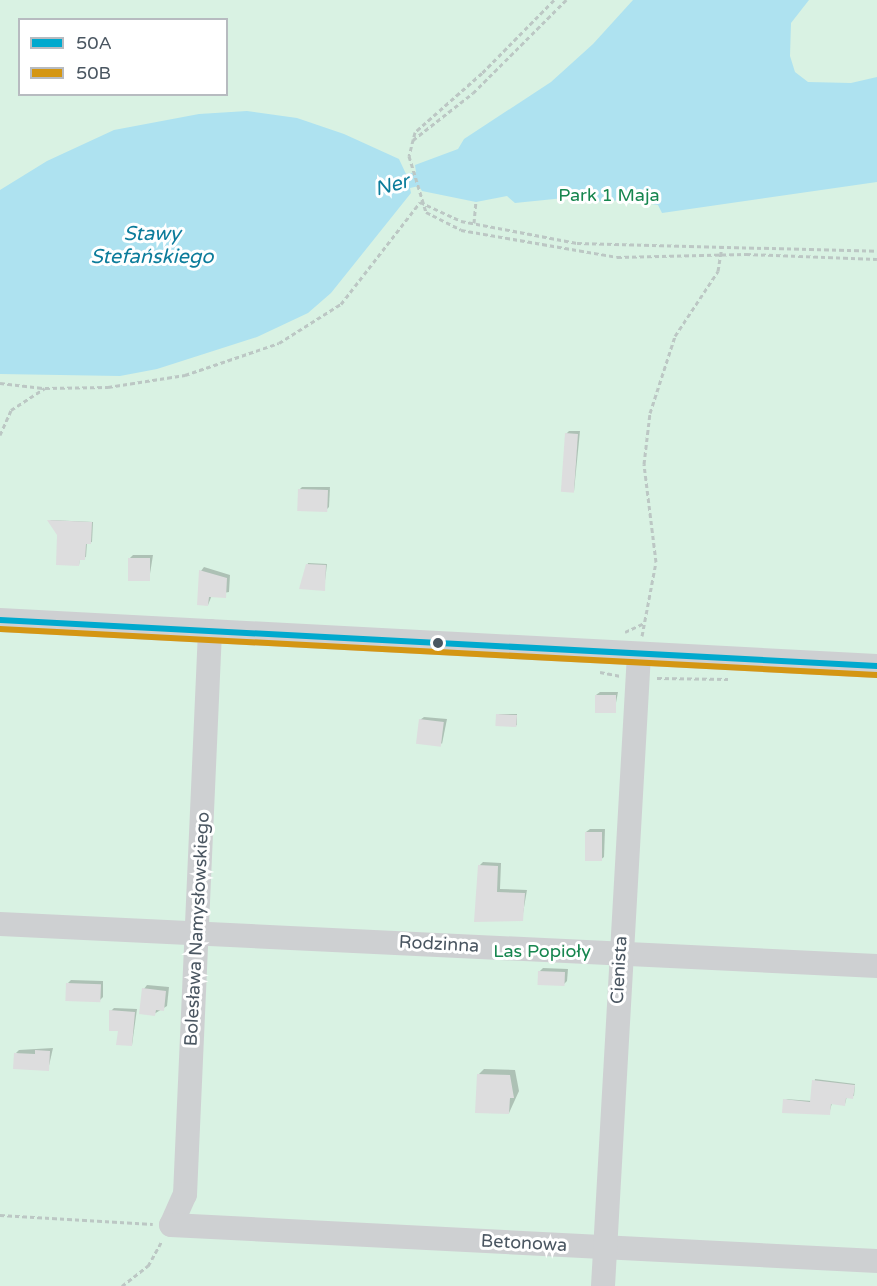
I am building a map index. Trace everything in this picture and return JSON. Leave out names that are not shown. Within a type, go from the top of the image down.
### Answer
[{"type":"street","points":[[0,620],[877,666]]},
{"type":"street","name":"Bolesława Namysłowskiego","points":[[171,1225],[184,1194],[198,933],[210,631]]},
{"type":"street","name":"Cienista","points":[[603,1286],[620,953],[639,654]]},
{"type":"street","name":"Rodzinna","points":[[0,924],[877,966]]},
{"type":"street","name":"Betonowa","points":[[171,1225],[877,1261]]},
{"type":"path","points":[[555,0],[475,80],[424,121],[412,141],[411,166],[420,202],[426,212],[461,230],[616,257],[722,255],[877,260]]},
{"type":"path","points":[[412,141],[473,93],[566,0]]},
{"type":"path","points":[[420,202],[451,218],[596,244],[877,251]]},
{"type":"path","points":[[0,383],[45,388],[108,387],[186,375],[279,343],[341,304],[420,202]]},
{"type":"path","points":[[474,223],[476,202]]},
{"type":"path","points":[[639,654],[656,562],[644,479],[650,413],[675,336],[718,271],[722,247]]},
{"type":"path","points":[[0,435],[11,410],[45,388]]},
{"type":"path","points":[[619,636],[645,623]]},
{"type":"path","points":[[0,1215],[171,1225],[148,1266],[122,1286]]},
{"type":"green space","name":"Las Popioły","points":[[0,0],[877,0],[877,1286],[0,1286]]},
{"type":"water","name":"Stawy Stefańskiego","points":[[633,0],[809,0],[791,23],[790,56],[795,72],[808,82],[851,83],[877,77],[877,182],[662,213],[658,205],[625,200],[586,202],[574,197],[515,203],[507,196],[476,202],[422,191],[419,186],[410,188],[411,193],[331,293],[308,313],[257,337],[157,369],[120,376],[0,374],[0,190],[47,161],[114,130],[199,114],[247,111],[297,118],[344,134],[399,159],[406,174],[416,172],[415,165],[458,149],[464,139],[551,82],[593,44]]},
{"type":"building","points":[[565,433],[578,434],[574,493],[561,492]]},
{"type":"building","points":[[298,489],[328,490],[327,512],[297,511]]},
{"type":"building","points":[[47,520],[92,522],[91,544],[86,544],[85,560],[80,560],[79,566],[56,565],[57,535]]},
{"type":"building","points":[[128,558],[150,558],[150,581],[128,581]]},
{"type":"building","points":[[306,564],[326,565],[325,591],[299,589]]},
{"type":"building","points":[[199,570],[227,578],[226,598],[209,597],[208,606],[197,605]]},
{"type":"building","points":[[595,695],[616,695],[616,713],[595,713]]},
{"type":"building","points":[[496,714],[517,715],[516,727],[495,726]]},
{"type":"building","points":[[419,719],[444,722],[441,747],[416,744]]},
{"type":"building","points":[[585,832],[602,832],[602,861],[585,861]]},
{"type":"building","points":[[478,865],[498,866],[497,892],[525,893],[523,921],[474,922]]},
{"type":"building","points":[[538,971],[565,972],[564,986],[538,985]]},
{"type":"building","points":[[66,983],[101,984],[100,1002],[65,1001]]},
{"type":"building","points":[[142,988],[166,991],[164,1011],[156,1010],[155,1016],[139,1014]]},
{"type":"building","points":[[109,1010],[135,1012],[132,1046],[116,1045],[118,1031],[109,1031]]},
{"type":"building","points":[[35,1050],[50,1051],[49,1071],[13,1069],[14,1053],[35,1054]]},
{"type":"building","points":[[477,1074],[510,1075],[514,1098],[510,1098],[509,1114],[475,1113]]},
{"type":"building","points":[[812,1080],[855,1085],[853,1099],[846,1098],[845,1106],[831,1104],[830,1115],[782,1113],[783,1099],[810,1102]]},
{"type":"transit line","name":"50A","points":[[0,620],[877,666]]},
{"type":"transit line","name":"50B","points":[[0,629],[877,675]]},
{"type":"water label","name":"Ner","points":[[392,186]]},
{"type":"park label","name":"Park 1 Maja","points":[[609,195]]}]
